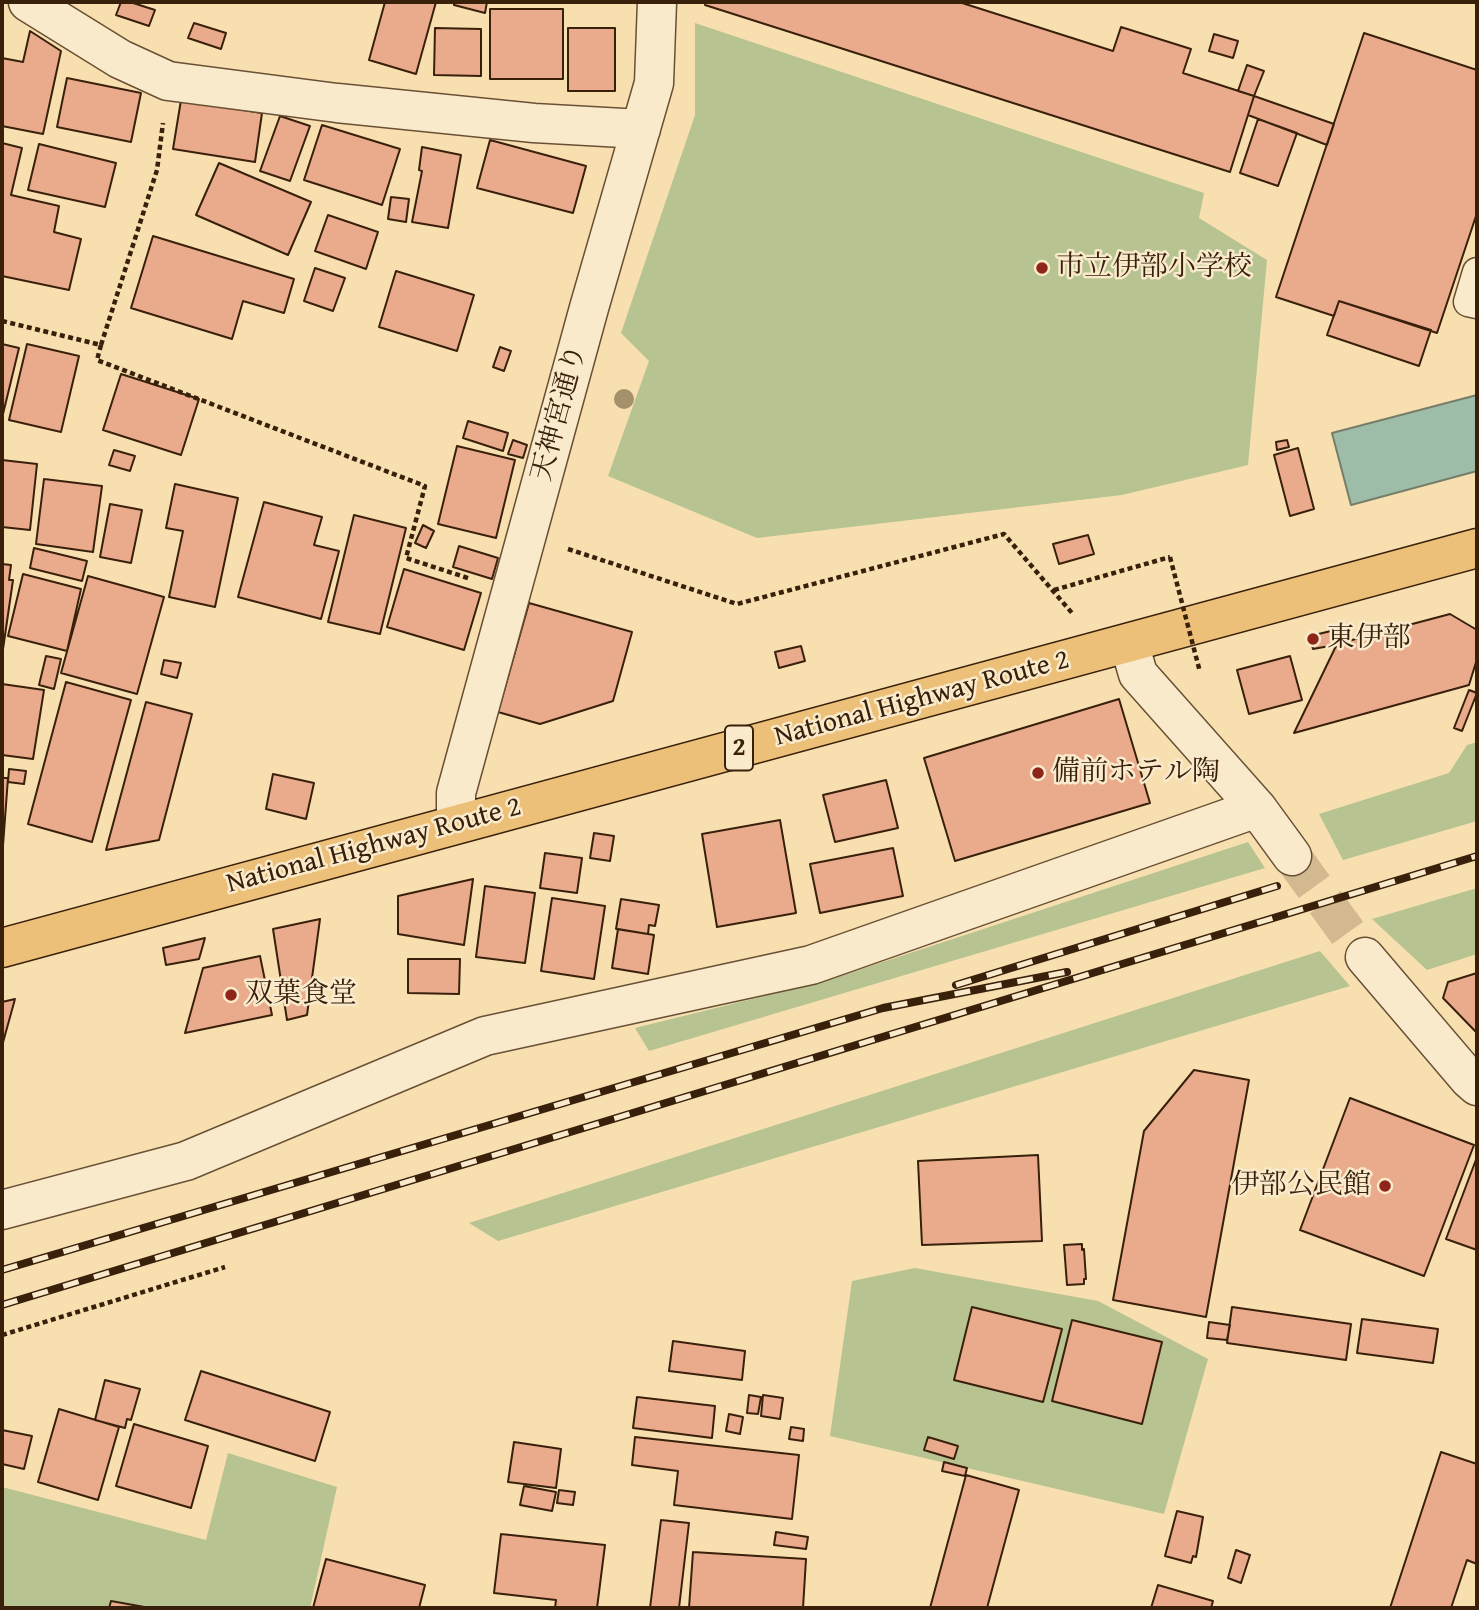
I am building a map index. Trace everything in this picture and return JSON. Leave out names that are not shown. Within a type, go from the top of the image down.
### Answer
[{"type":"highway","name":"National Highway Route 2","points":[[2,948],[1477,548]]},
{"type":"street","points":[[28,2],[120,59],[168,81],[337,103],[534,123],[641,129]]},
{"type":"street","name":"天神宮通り","points":[[456,824],[456,793],[654,83],[657,2]]},
{"type":"street","points":[[1129,643],[1138,674],[1257,808],[1292,856]]},
{"type":"street","points":[[2,1210],[186,1161],[485,1036],[811,965],[1257,808]]},
{"type":"street","points":[[1365,957],[1477,1086]]},
{"type":"lane","points":[[1477,272],[1468,302],[1477,304]]},
{"type":"path","points":[[168,81],[157,170],[97,359],[425,486],[406,558],[511,592]]},
{"type":"path","points":[[2,321],[101,345]]},
{"type":"path","points":[[527,536],[737,604],[1004,534],[1077,620]]},
{"type":"path","points":[[1054,590],[1170,557],[1200,672]]},
{"type":"path","points":[[2,1335],[225,1267]]},
{"type":"green space","points":[[695,23],[1204,193],[1199,218],[1267,260],[1248,465],[1122,495],[757,538],[608,476],[649,361],[621,333],[695,115]]},
{"type":"green space","points":[[1477,742],[1477,821],[1343,860],[1319,814],[1449,773],[1467,745]]},
{"type":"green space","points":[[1248,842],[1265,868],[649,1051],[635,1028],[825,981]]},
{"type":"green space","points":[[1477,888],[1477,954],[1427,970],[1372,919]]},
{"type":"green space","points":[[1320,951],[1350,986],[498,1241],[469,1223]]},
{"type":"green space","points":[[915,1268],[1098,1301],[1208,1359],[1164,1514],[830,1436],[852,1281]]},
{"type":"green space","points":[[228,1453],[337,1487],[310,1608],[2,1608],[2,1487],[206,1540]]},
{"type":"shaded area","points":[[1477,395],[1477,471],[1351,505],[1332,433]]},
{"type":"building","points":[[121,2],[155,10],[149,26],[116,15]]},
{"type":"building","points":[[385,2],[436,2],[416,74],[369,60]]},
{"type":"building","points":[[454,2],[487,2],[485,13],[454,5]]},
{"type":"building","points":[[706,2],[959,2],[1113,51],[1121,27],[1191,49],[1183,73],[1254,96],[1230,172],[705,5]]},
{"type":"building","points":[[490,9],[563,9],[563,79],[490,79]]},
{"type":"building","points":[[194,23],[226,33],[221,49],[188,38]]},
{"type":"building","points":[[435,28],[481,29],[481,76],[434,75]]},
{"type":"building","points":[[568,28],[615,28],[615,91],[568,91]]},
{"type":"building","points":[[30,31],[61,51],[43,134],[2,126],[2,58],[23,62]]},
{"type":"building","points":[[1364,33],[1477,70],[1477,213],[1437,333],[1339,301],[1334,316],[1276,297]]},
{"type":"building","points":[[1214,34],[1238,41],[1233,58],[1209,51]]},
{"type":"building","points":[[1247,65],[1264,71],[1254,96],[1238,91]]},
{"type":"building","points":[[67,78],[141,93],[131,142],[57,127]]},
{"type":"building","points":[[1254,96],[1334,124],[1327,145],[1248,115]]},
{"type":"building","points":[[181,100],[262,113],[255,162],[173,149]]},
{"type":"building","points":[[280,116],[310,126],[290,181],[260,171]]},
{"type":"building","points":[[1258,119],[1297,133],[1278,186],[1240,173]]},
{"type":"building","points":[[322,125],[400,149],[382,205],[304,180]]},
{"type":"building","points":[[490,140],[586,166],[573,213],[477,188]]},
{"type":"building","points":[[2,143],[22,148],[11,195],[59,206],[54,232],[81,239],[69,290],[2,276]]},
{"type":"building","points":[[39,144],[116,163],[105,207],[28,190]]},
{"type":"building","points":[[422,147],[461,155],[448,228],[412,222],[422,171],[419,170]]},
{"type":"building","points":[[219,163],[311,202],[288,255],[196,215]]},
{"type":"building","points":[[391,197],[409,199],[406,222],[388,219]]},
{"type":"building","points":[[328,215],[378,232],[366,269],[315,251]]},
{"type":"building","points":[[153,236],[294,279],[284,313],[243,301],[232,339],[131,308]]},
{"type":"building","points":[[315,268],[345,278],[333,311],[304,301]]},
{"type":"building","points":[[396,271],[474,295],[457,351],[379,327]]},
{"type":"building","points":[[1339,301],[1431,330],[1419,366],[1327,335]]},
{"type":"building","points":[[2,344],[19,348],[3,414],[2,413]]},
{"type":"building","points":[[27,344],[79,356],[61,432],[9,420]]},
{"type":"building","points":[[500,347],[511,351],[504,371],[493,367]]},
{"type":"building","points":[[121,374],[199,399],[181,455],[103,430]]},
{"type":"building","points":[[468,421],[508,433],[503,451],[463,438]]},
{"type":"building","points":[[513,440],[527,445],[523,458],[508,454]]},
{"type":"building","points":[[1287,440],[1289,447],[1277,450],[1276,442]]},
{"type":"building","points":[[457,446],[515,460],[496,538],[438,524]]},
{"type":"building","points":[[1298,448],[1314,509],[1290,516],[1274,455]]},
{"type":"building","points":[[114,450],[135,456],[130,471],[109,465]]},
{"type":"building","points":[[2,460],[37,464],[30,530],[2,527]]},
{"type":"building","points":[[44,479],[102,486],[93,552],[36,544]]},
{"type":"building","points":[[175,484],[238,498],[215,607],[169,597],[183,531],[166,528]]},
{"type":"building","points":[[264,502],[322,517],[314,545],[339,551],[321,619],[238,597]]},
{"type":"building","points":[[110,504],[142,510],[131,563],[100,557]]},
{"type":"building","points":[[354,515],[406,528],[380,634],[328,622]]},
{"type":"building","points":[[423,525],[434,531],[426,548],[415,543]]},
{"type":"building","points":[[1088,535],[1094,554],[1059,564],[1053,544]]},
{"type":"building","points":[[459,546],[498,558],[492,579],[453,567]]},
{"type":"building","points":[[34,548],[87,561],[82,581],[30,568]]},
{"type":"building","points":[[2,564],[11,565],[9,580],[13,580],[2,656]]},
{"type":"building","points":[[404,569],[481,593],[464,650],[387,627]]},
{"type":"building","points":[[23,574],[81,589],[67,651],[8,636]]},
{"type":"building","points":[[88,576],[164,597],[137,694],[61,673]]},
{"type":"building","points":[[529,603],[632,632],[613,701],[540,724],[498,712]]},
{"type":"building","points":[[1450,614],[1477,630],[1477,659],[1469,685],[1294,733],[1337,644]]},
{"type":"building","points":[[1331,631],[1335,645],[1313,649],[1310,636]]},
{"type":"building","points":[[801,646],[805,661],[779,668],[775,652]]},
{"type":"building","points":[[46,656],[61,659],[54,689],[39,685]]},
{"type":"building","points":[[1290,656],[1302,700],[1249,714],[1237,670]]},
{"type":"building","points":[[164,660],[181,663],[177,678],[161,674]]},
{"type":"building","points":[[66,682],[131,700],[92,842],[28,824]]},
{"type":"building","points":[[2,684],[44,690],[33,759],[2,755]]},
{"type":"building","points":[[1469,690],[1477,693],[1462,731],[1454,728]]},
{"type":"building","points":[[1119,699],[1150,803],[955,861],[924,758]]},
{"type":"building","points":[[146,702],[192,714],[159,840],[106,850]]},
{"type":"building","points":[[9,769],[26,771],[24,784],[8,782]]},
{"type":"building","points":[[273,774],[314,783],[306,819],[266,809]]},
{"type":"building","points":[[2,778],[8,778],[2,859]]},
{"type":"building","points":[[886,780],[898,828],[835,842],[823,795]]},
{"type":"building","points":[[780,820],[796,913],[717,927],[702,834]]},
{"type":"building","points":[[594,833],[614,836],[610,861],[590,858]]},
{"type":"building","points":[[893,848],[903,896],[820,913],[810,864]]},
{"type":"building","points":[[545,853],[582,858],[577,893],[540,888]]},
{"type":"building","points":[[473,879],[464,945],[398,934],[398,896]]},
{"type":"building","points":[[485,886],[535,893],[525,963],[476,957]]},
{"type":"building","points":[[552,898],[605,906],[594,979],[541,971]]},
{"type":"building","points":[[621,899],[659,905],[655,926],[649,925],[648,934],[616,929]]},
{"type":"building","points":[[320,919],[307,1015],[287,1020],[273,929]]},
{"type":"building","points":[[618,929],[654,935],[648,974],[612,968]]},
{"type":"building","points":[[205,938],[199,959],[166,965],[163,948]]},
{"type":"building","points":[[260,956],[272,1015],[185,1033],[203,968]]},
{"type":"building","points":[[408,959],[460,959],[459,994],[408,993]]},
{"type":"building","points":[[1477,973],[1477,1033],[1443,998],[1448,982]]},
{"type":"building","points":[[15,999],[2,1046],[2,1002]]},
{"type":"building","points":[[1194,1070],[1249,1080],[1206,1317],[1113,1300],[1144,1131]]},
{"type":"building","points":[[1350,1098],[1474,1145],[1424,1276],[1300,1230]]},
{"type":"building","points":[[1038,1155],[1042,1241],[922,1245],[918,1161]]},
{"type":"building","points":[[1477,1157],[1477,1250],[1446,1239]]},
{"type":"building","points":[[1082,1244],[1086,1279],[1084,1284],[1067,1285],[1064,1245]]},
{"type":"building","points":[[972,1307],[1062,1329],[1043,1402],[954,1380]]},
{"type":"building","points":[[1232,1307],[1351,1324],[1346,1360],[1227,1343]]},
{"type":"building","points":[[1362,1319],[1438,1329],[1433,1363],[1357,1353]]},
{"type":"building","points":[[1072,1320],[1162,1342],[1142,1424],[1052,1401]]},
{"type":"building","points":[[1209,1322],[1230,1325],[1227,1340],[1207,1338]]},
{"type":"building","points":[[673,1341],[745,1351],[742,1380],[669,1371]]},
{"type":"building","points":[[201,1371],[330,1412],[315,1461],[185,1420]]},
{"type":"building","points":[[105,1380],[140,1389],[131,1420],[127,1419],[125,1428],[95,1420]]},
{"type":"building","points":[[749,1395],[761,1397],[758,1414],[747,1413]]},
{"type":"building","points":[[763,1395],[783,1398],[780,1419],[761,1416]]},
{"type":"building","points":[[637,1397],[715,1406],[712,1438],[633,1428]]},
{"type":"building","points":[[59,1409],[119,1427],[98,1500],[38,1482]]},
{"type":"building","points":[[729,1414],[743,1417],[740,1434],[726,1431]]},
{"type":"building","points":[[134,1424],[208,1446],[191,1508],[116,1486]]},
{"type":"building","points":[[791,1427],[804,1429],[803,1441],[789,1439]]},
{"type":"building","points":[[2,1430],[32,1436],[24,1469],[2,1464]]},
{"type":"building","points":[[635,1437],[799,1455],[792,1519],[674,1505],[678,1471],[632,1465]]},
{"type":"building","points":[[928,1437],[958,1446],[954,1459],[924,1450]]},
{"type":"building","points":[[514,1442],[561,1449],[556,1488],[508,1482]]},
{"type":"building","points":[[1441,1452],[1477,1464],[1477,1564],[1467,1560],[1451,1608],[1390,1608]]},
{"type":"building","points":[[944,1462],[967,1468],[965,1476],[942,1471]]},
{"type":"building","points":[[966,1475],[1019,1490],[987,1608],[930,1608]]},
{"type":"building","points":[[524,1486],[556,1492],[552,1511],[520,1505]]},
{"type":"building","points":[[559,1490],[575,1492],[573,1505],[557,1503]]},
{"type":"building","points":[[1177,1511],[1203,1517],[1196,1557],[1193,1556],[1191,1563],[1165,1556]]},
{"type":"building","points":[[661,1520],[689,1523],[679,1608],[650,1608]]},
{"type":"building","points":[[776,1532],[808,1537],[806,1549],[774,1545]]},
{"type":"building","points":[[501,1534],[605,1545],[597,1608],[555,1608],[556,1600],[494,1593]]},
{"type":"building","points":[[1236,1550],[1250,1555],[1241,1583],[1228,1578]]},
{"type":"building","points":[[693,1552],[806,1559],[803,1608],[689,1608]]},
{"type":"building","points":[[326,1559],[425,1585],[419,1608],[313,1608]]},
{"type":"building","points":[[1158,1585],[1213,1601],[1211,1608],[1151,1608]]},
{"type":"building","points":[[111,1601],[150,1608],[109,1608]]},
{"type":"tunnel","points":[[1292,856],[1365,957]]},
{"type":"railway","points":[[2,1305],[1477,856]]},
{"type":"railway","points":[[956,985],[1277,886]]},
{"type":"railway","points":[[2,1270],[883,1008],[1067,972]]},
{"type":"place","name":"市立伊部小学校","points":[[1042,268]]},
{"type":"place","name":"東伊部","points":[[1313,639]]},
{"type":"place","name":"備前ホテル陶","points":[[1038,773]]},
{"type":"place","name":"双葉食堂","points":[[231,995]]},
{"type":"place","name":"伊部公民館","points":[[1385,1186]]}]
